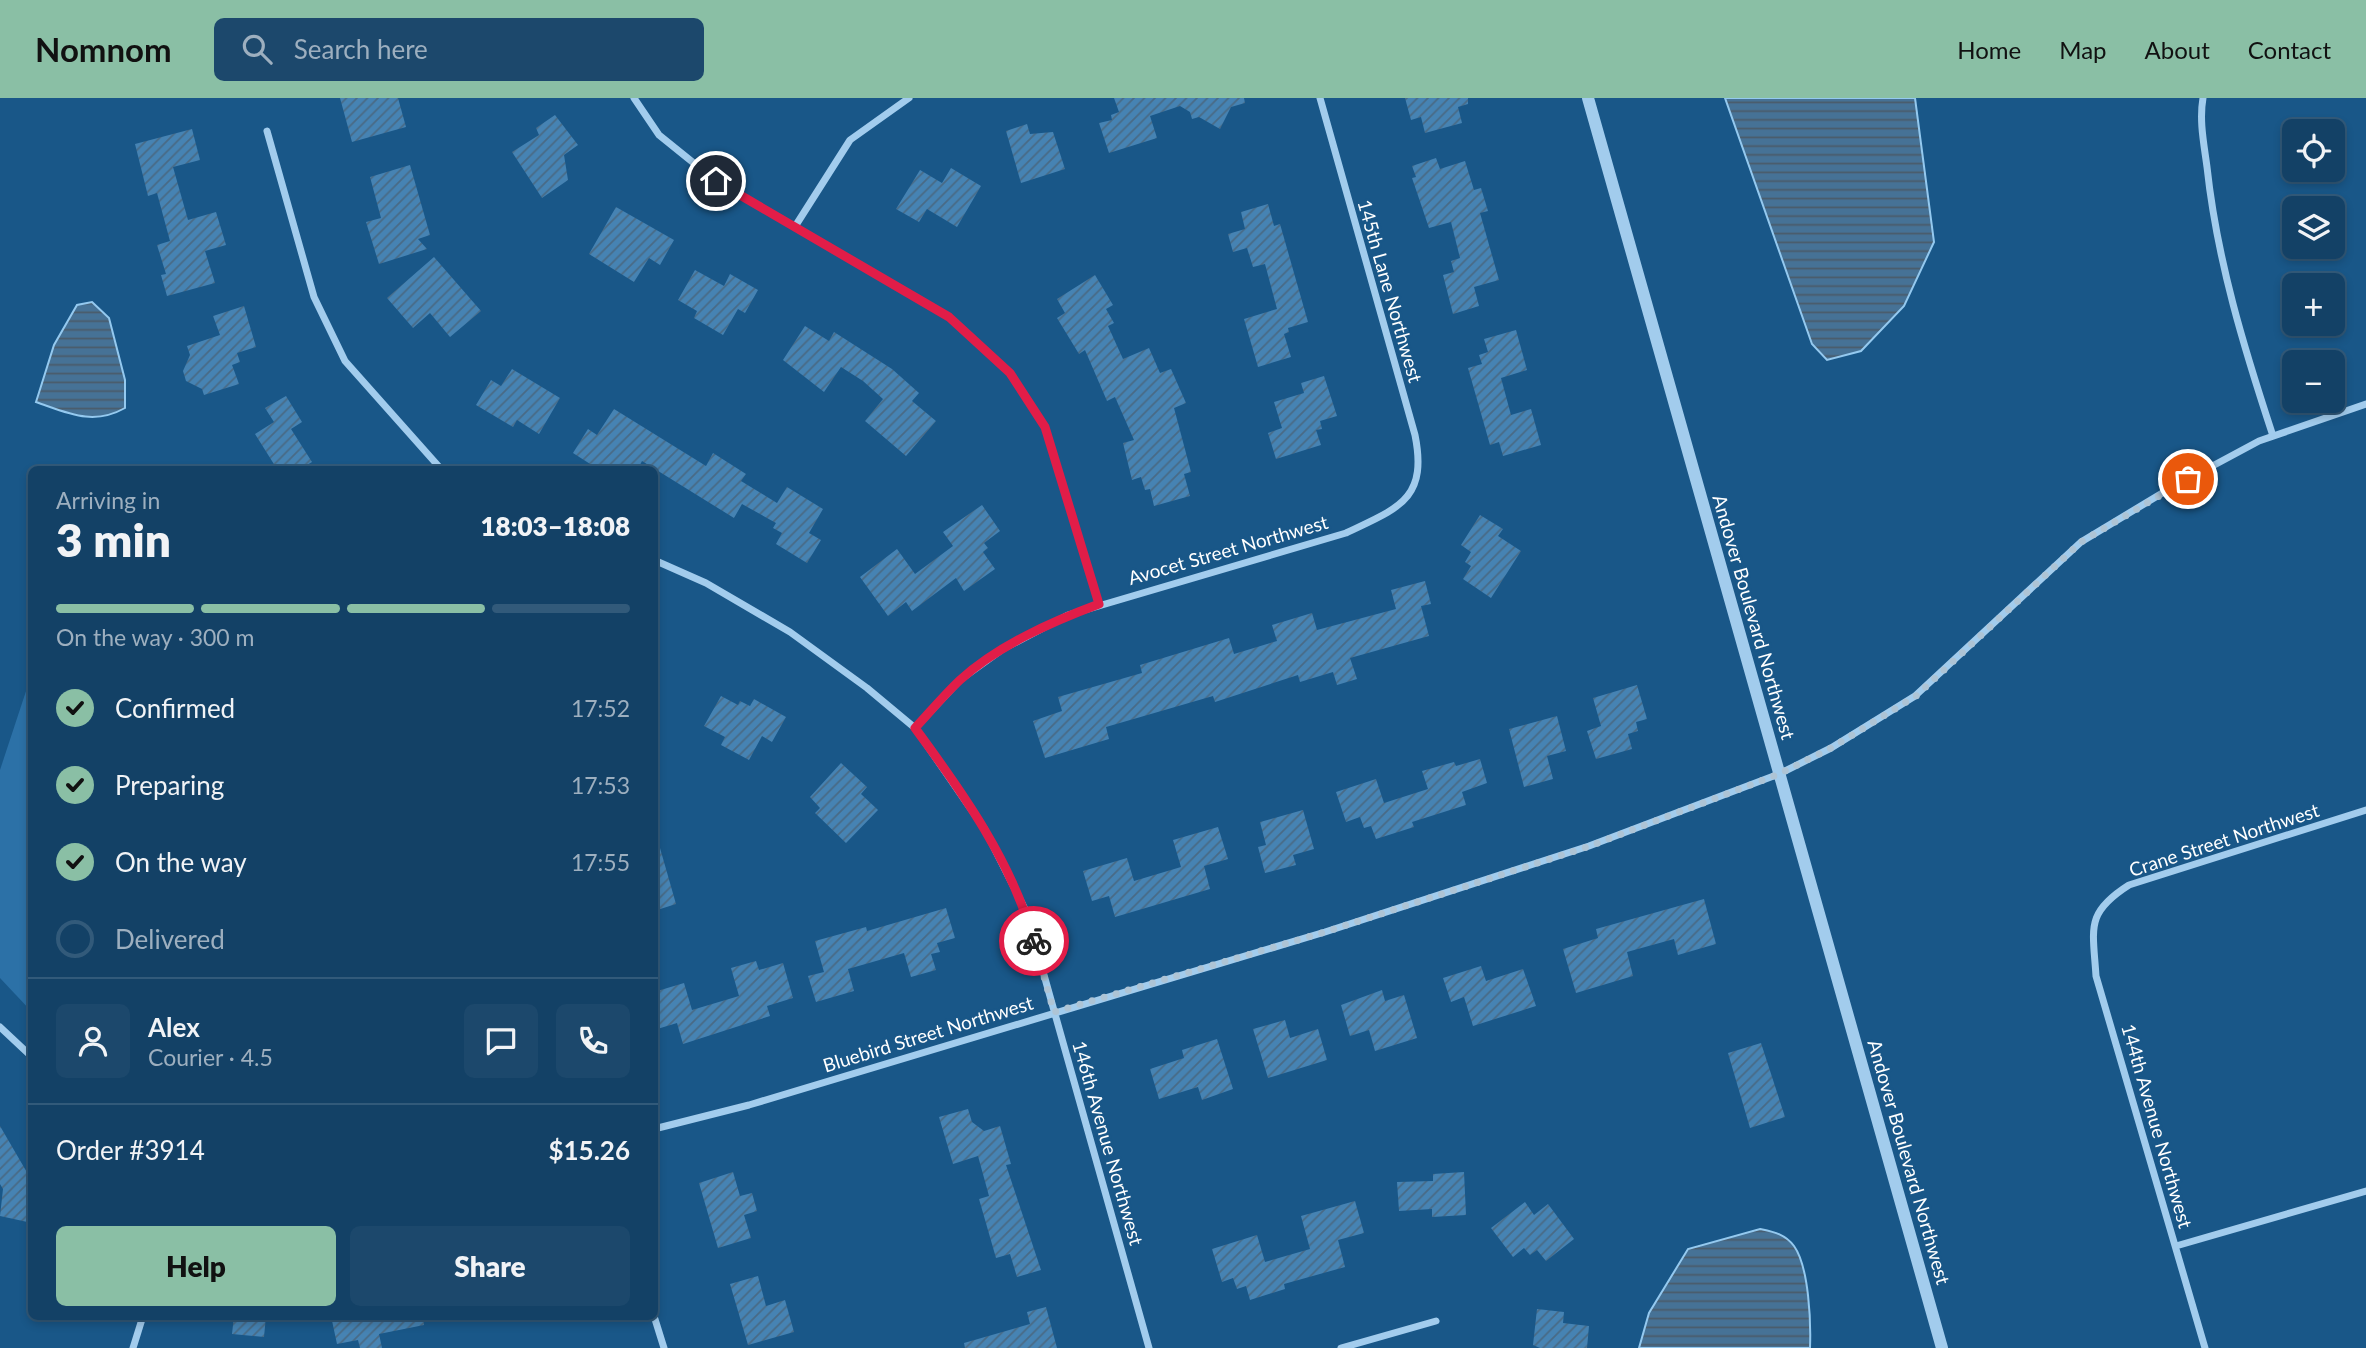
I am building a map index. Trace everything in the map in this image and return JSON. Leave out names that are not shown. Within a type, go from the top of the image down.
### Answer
[{"type":"street","points":[[634,98],[659,135],[716,181],[796,225],[864,270],[949,317],[1010,373],[1045,427],[1099,604]]},
{"type":"street","points":[[796,225],[850,140],[909,98]]},
{"type":"street","name":"145th Lane Northwest","points":[[1320,98],[1415,435],[1421,464],[1413,493]]},
{"type":"street","name":"Andover Boulevard Northwest","points":[[1588,98],[1942,1348]]},
{"type":"street","points":[[2203,98],[2201,113],[2210,195],[2232,310],[2273,436]]},
{"type":"street","points":[[267,131],[314,297],[345,361],[438,466]]},
{"type":"street","name":"Bluebird Street Northwest","points":[[658,1128],[749,1105],[1325,932],[1576,850],[1779,774],[1831,748],[1916,696],[2081,542],[2164,492],[2273,436],[2366,404]]},
{"type":"street","name":"Avocet Street Northwest","points":[[915,728],[960,680],[1003,649],[1068,615],[1346,533],[1383,515],[1413,493]]},
{"type":"street","name":"146th Avenue Northwest","points":[[658,562],[706,583],[790,632],[915,728],[984,828],[1026,911],[1149,1348]]},
{"type":"street","name":"Crane Street Northwest","points":[[2098,911],[2106,900],[2129,885],[2366,810]]},
{"type":"street","name":"144th Avenue Northwest","points":[[2098,911],[2094,936],[2096,976],[2205,1348]]},
{"type":"street","points":[[0,1027],[28,1053]]},
{"type":"street","points":[[2176,1247],[2366,1191]]},
{"type":"street","points":[[134,1348],[142,1320]]},
{"type":"street","points":[[655,1320],[664,1348]]},
{"type":"street","points":[[1341,1348],[1436,1321]]},
{"type":"shaded area","points":[[1725,98],[1915,98],[1934,242],[1904,306],[1861,351],[1827,360],[1812,344]]},
{"type":"shaded area","points":[[92,302],[109,318],[125,380],[125,408],[91,417],[36,402],[54,345],[77,305]]},
{"type":"shaded area","points":[[28,685],[28,1008],[0,978],[0,770]]},
{"type":"shaded area","points":[[1760,1229],[1783,1236],[1799,1255],[1808,1295],[1810,1348],[1639,1348],[1649,1313],[1688,1249]]},
{"type":"building","points":[[340,98],[398,98],[406,127],[352,142]]},
{"type":"building","points":[[1114,98],[1244,98],[1245,103],[1231,107],[1220,129],[1199,117],[1192,119],[1190,112],[1180,106],[1150,116],[1157,138],[1109,153],[1099,123],[1112,120],[1111,115],[1119,112]]},
{"type":"building","points":[[1405,98],[1468,98],[1468,104],[1458,107],[1462,123],[1425,133],[1421,117],[1411,120]]},
{"type":"building","points":[[555,115],[578,145],[564,155],[568,180],[542,198],[512,152],[539,135],[536,128]]},
{"type":"building","points":[[1027,124],[1030,134],[1053,132],[1065,169],[1021,183],[1006,131]]},
{"type":"building","points":[[192,129],[200,160],[173,167],[188,220],[216,212],[226,245],[205,251],[215,283],[167,296],[161,275],[166,274],[157,245],[170,241],[157,193],[148,196],[135,144]]},
{"type":"building","points":[[1436,158],[1440,169],[1465,161],[1474,190],[1481,188],[1488,211],[1480,213],[1499,280],[1474,287],[1479,306],[1453,314],[1443,275],[1454,272],[1451,261],[1460,258],[1451,222],[1429,228],[1412,178],[1416,177],[1412,166]]},
{"type":"building","points":[[410,165],[430,235],[418,239],[427,249],[379,264],[366,222],[381,218],[370,177]]},
{"type":"building","points":[[951,168],[981,186],[957,227],[927,209],[919,222],[896,209],[920,170],[942,183]]},
{"type":"building","points":[[1268,204],[1274,226],[1280,224],[1308,322],[1288,328],[1289,332],[1284,334],[1291,357],[1258,367],[1244,319],[1277,309],[1265,264],[1253,267],[1247,248],[1233,252],[1228,234],[1245,229],[1241,212]]},
{"type":"building","points":[[616,207],[674,240],[660,265],[649,258],[634,282],[589,254]]},
{"type":"building","points":[[434,257],[481,311],[450,337],[430,313],[413,328],[387,298]]},
{"type":"building","points":[[695,270],[724,286],[730,274],[758,290],[745,313],[738,309],[723,335],[694,318],[697,311],[678,300]]},
{"type":"building","points":[[1095,275],[1113,305],[1106,309],[1114,323],[1108,326],[1123,359],[1149,348],[1160,373],[1171,369],[1186,403],[1174,408],[1191,472],[1184,474],[1190,496],[1154,506],[1150,489],[1145,490],[1141,477],[1132,480],[1123,443],[1134,440],[1115,397],[1107,401],[1085,350],[1079,354],[1057,318],[1065,313],[1057,299]]},
{"type":"building","points":[[244,306],[256,347],[237,353],[240,362],[232,365],[239,384],[204,395],[202,389],[186,381],[183,371],[190,355],[187,346],[220,335],[213,316]]},
{"type":"building","points":[[805,326],[829,341],[834,332],[892,369],[919,393],[912,401],[936,421],[906,456],[865,421],[883,399],[863,381],[841,367],[824,392],[783,360]]},
{"type":"building","points":[[1516,330],[1527,370],[1501,378],[1511,415],[1531,409],[1541,445],[1503,456],[1499,442],[1490,445],[1468,368],[1482,364],[1479,355],[1488,352],[1484,339]]},
{"type":"building","points":[[512,369],[560,398],[539,434],[517,420],[513,427],[476,405],[491,380],[501,386]]},
{"type":"building","points":[[1324,376],[1337,416],[1320,421],[1322,429],[1316,430],[1321,445],[1276,459],[1268,433],[1282,428],[1274,402],[1304,393],[1301,383]]},
{"type":"building","points":[[286,396],[302,422],[291,429],[312,462],[305,466],[275,466],[255,434],[274,422],[265,408]]},
{"type":"building","points":[[614,409],[706,466],[713,453],[746,474],[741,481],[777,503],[787,487],[823,509],[809,533],[821,540],[807,563],[776,544],[782,533],[773,528],[776,523],[742,504],[734,518],[658,471],[658,466],[650,466],[642,461],[640,466],[593,466],[573,453],[588,429],[597,435]]},
{"type":"building","points":[[982,505],[1000,531],[984,543],[988,548],[983,552],[995,569],[964,591],[956,578],[912,611],[906,602],[888,616],[860,577],[897,549],[915,574],[953,546],[943,532]]},
{"type":"building","points":[[1480,515],[1503,529],[1498,536],[1521,551],[1491,598],[1463,579],[1471,566],[1465,562],[1471,552],[1461,545]]},
{"type":"building","points":[[1425,581],[1431,604],[1421,606],[1429,636],[1350,658],[1357,679],[1337,685],[1333,672],[1300,682],[1298,675],[1215,702],[1213,696],[1106,727],[1109,739],[1045,758],[1033,721],[1062,711],[1058,697],[1142,673],[1140,665],[1229,638],[1234,654],[1277,641],[1272,625],[1312,613],[1317,630],[1396,609],[1391,590]]},
{"type":"building","points":[[1637,685],[1647,719],[1636,722],[1638,731],[1628,734],[1632,749],[1596,759],[1587,731],[1601,726],[1593,698]]},
{"type":"building","points":[[721,696],[738,705],[740,701],[750,706],[754,699],[786,717],[772,742],[762,736],[749,760],[721,745],[725,737],[704,726]]},
{"type":"building","points":[[1557,716],[1566,751],[1547,756],[1553,779],[1524,787],[1509,729]]},
{"type":"building","points":[[1480,759],[1487,783],[1462,792],[1466,805],[1412,822],[1414,827],[1376,839],[1371,826],[1364,828],[1360,817],[1346,822],[1336,792],[1376,779],[1384,803],[1428,789],[1422,771],[1454,762],[1456,766]]},
{"type":"building","points":[[841,763],[867,787],[861,794],[878,810],[846,843],[815,813],[820,808],[810,797]]},
{"type":"building","points":[[1303,810],[1314,849],[1293,855],[1296,865],[1265,873],[1258,847],[1266,845],[1260,822]]},
{"type":"building","points":[[1218,827],[1228,859],[1204,866],[1210,889],[1115,917],[1109,896],[1092,901],[1083,871],[1127,858],[1134,881],[1181,867],[1173,840]]},
{"type":"building","points":[[658,848],[676,904],[658,910]]},
{"type":"building","points":[[1704,899],[1716,944],[1678,955],[1674,939],[1627,952],[1633,976],[1576,993],[1563,949],[1598,938],[1596,929]]},
{"type":"building","points":[[946,908],[955,938],[937,943],[940,952],[931,954],[936,970],[911,977],[904,953],[848,969],[854,991],[816,1002],[808,976],[824,972],[815,941],[866,927],[867,931]]},
{"type":"building","points":[[756,961],[759,970],[783,963],[793,998],[767,1006],[770,1016],[683,1044],[677,1023],[658,1029],[658,991],[684,983],[692,1010],[739,996],[731,968]]},
{"type":"building","points":[[1481,966],[1486,981],[1523,969],[1536,1006],[1473,1026],[1464,997],[1451,1002],[1443,978]]},
{"type":"building","points":[[1382,990],[1385,1001],[1404,995],[1417,1038],[1375,1051],[1369,1030],[1350,1036],[1341,1005]]},
{"type":"building","points":[[1285,1020],[1290,1038],[1318,1029],[1327,1060],[1268,1078],[1253,1029]]},
{"type":"building","points":[[1217,1039],[1233,1089],[1202,1100],[1198,1087],[1159,1099],[1150,1069],[1184,1058],[1182,1050]]},
{"type":"building","points":[[1761,1043],[1785,1117],[1750,1128],[1728,1053]]},
{"type":"building","points":[[968,1109],[972,1122],[984,1131],[1000,1126],[1011,1164],[1006,1165],[1041,1270],[1017,1277],[1010,1254],[996,1258],[979,1199],[989,1196],[978,1156],[953,1164],[939,1117]]},
{"type":"building","points":[[0,1126],[28,1174],[28,1222],[0,1216],[3,1189],[0,1184]]},
{"type":"building","points":[[733,1172],[740,1196],[752,1193],[757,1211],[744,1215],[751,1238],[718,1248],[699,1183]]},
{"type":"building","points":[[1464,1172],[1466,1215],[1432,1217],[1432,1209],[1399,1211],[1397,1182],[1433,1181],[1433,1174]]},
{"type":"building","points":[[1355,1201],[1364,1233],[1338,1240],[1345,1267],[1284,1284],[1285,1289],[1250,1300],[1246,1286],[1237,1289],[1233,1278],[1222,1282],[1212,1249],[1257,1235],[1265,1262],[1310,1249],[1301,1216]]},
{"type":"building","points":[[1525,1202],[1534,1215],[1548,1204],[1574,1239],[1546,1261],[1537,1250],[1530,1255],[1524,1248],[1513,1257],[1491,1228]]},
{"type":"building","points":[[758,1276],[766,1306],[785,1300],[794,1332],[748,1345],[730,1284]]},
{"type":"building","points":[[1046,1307],[1057,1348],[965,1348],[964,1343],[1030,1324],[1027,1312]]},
{"type":"building","points":[[1537,1309],[1564,1312],[1563,1323],[1589,1326],[1587,1348],[1540,1348],[1533,1345]]},
{"type":"building","points":[[234,1320],[266,1320],[264,1337],[232,1334]]},
{"type":"building","points":[[332,1320],[423,1320],[424,1325],[379,1334],[382,1348],[360,1348],[358,1340],[337,1344]]},
{"type":"way so far","points":[[1034,941],[1054,1012],[1325,932],[1590,846],[1779,774],[1831,748],[1916,696],[2081,542],[2188,479]]},
{"type":"route","points":[[716,181],[796,225],[864,270],[949,317],[1010,373],[1045,427],[1099,604],[1068,615],[1003,649],[960,680],[915,728],[984,828],[1026,911],[1034,941]]}]
